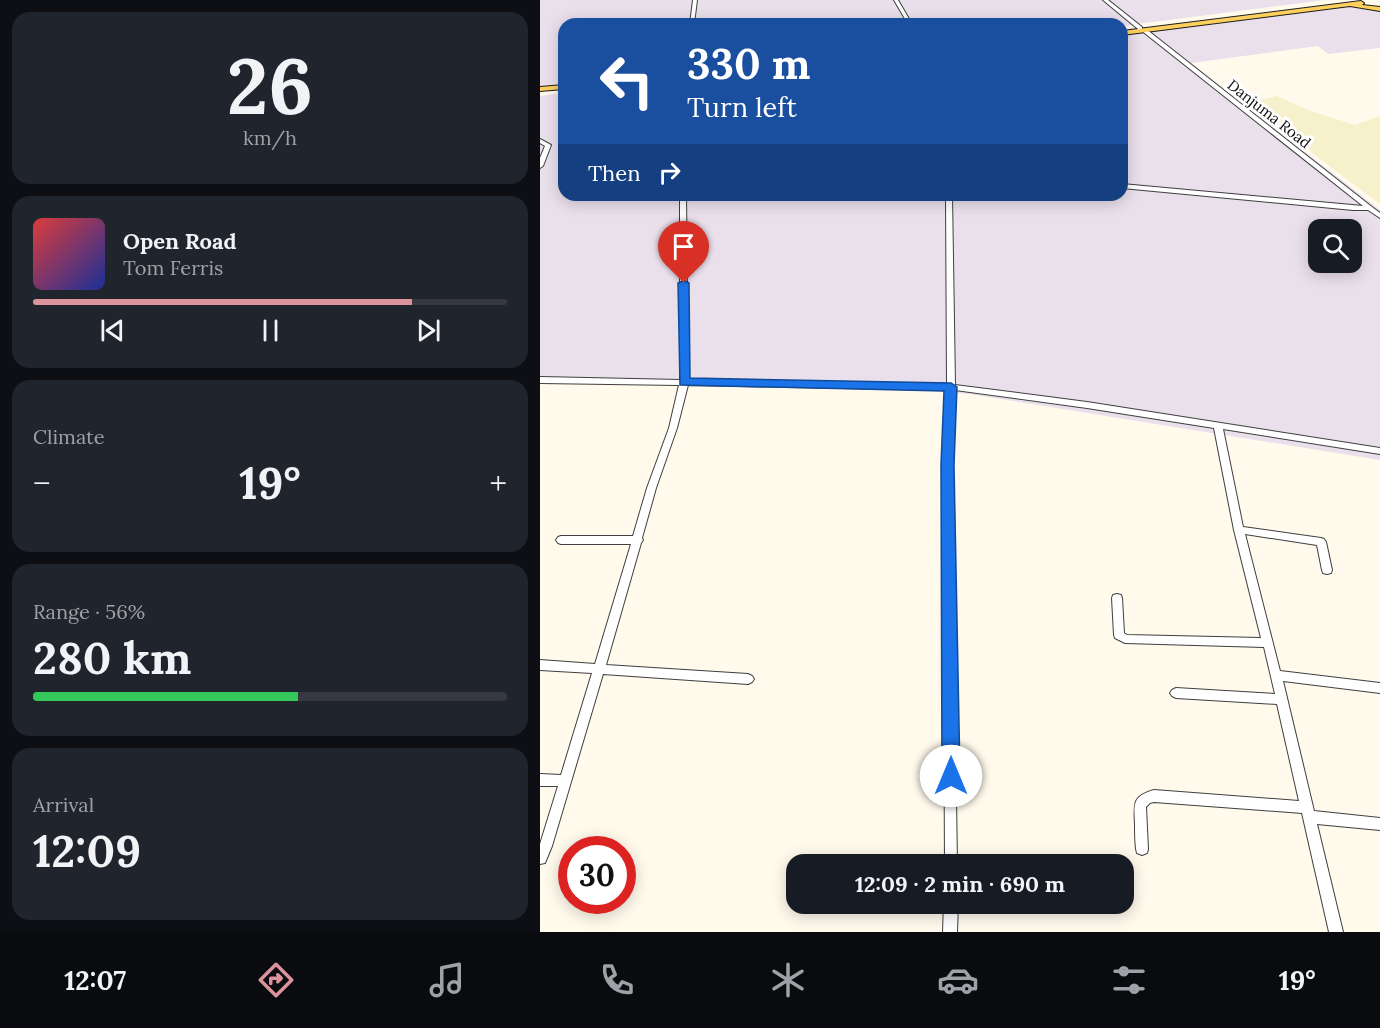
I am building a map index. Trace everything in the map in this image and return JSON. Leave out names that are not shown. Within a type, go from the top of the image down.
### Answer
[{"type":"main road","points":[[1128,30],[1358,1],[1379,7]]},
{"type":"main road","points":[[1343,3],[1379,7]]},
{"type":"main road","points":[[540,91],[558,90]]},
{"type":"street","points":[[693,18],[695,0]]},
{"type":"street","points":[[896,0],[906,18]]},
{"type":"street","name":"Danjuma Road","points":[[1105,0],[1380,216]]},
{"type":"street","points":[[540,141],[548,145],[540,166]]},
{"type":"street","points":[[1128,187],[1370,208]]},
{"type":"street","points":[[540,858],[546,846],[600,670],[648,502],[674,429],[684,382],[683,201]]},
{"type":"street","points":[[949,201],[951,387],[947,465],[951,854]]},
{"type":"street","points":[[540,380],[951,387],[1218,425],[1380,451]]},
{"type":"street","points":[[1218,425],[1239,530],[1276,675],[1336,932]]},
{"type":"street","points":[[1239,530],[1321,542],[1327,570]]},
{"type":"street","points":[[561,540],[638,540]]},
{"type":"street","points":[[1117,598],[1119,634],[1125,639],[1268,643]]},
{"type":"street","points":[[540,665],[748,679]]},
{"type":"street","points":[[1276,675],[1380,688]]},
{"type":"street","points":[[1176,693],[1281,699]]},
{"type":"street","points":[[540,780],[566,781]]},
{"type":"street","points":[[1142,849],[1140,805],[1146,798],[1154,796],[1308,812],[1380,824]]},
{"type":"street","points":[[950,932],[951,914]]},
{"type":"shaded area","points":[[540,0],[1325,0],[1128,25],[1128,18],[558,18],[558,86],[540,87]]},
{"type":"shaded area","points":[[1343,6],[1380,11],[1380,48],[1328,54],[1318,46],[1191,63],[1380,210],[1380,460],[969,394],[931,391],[540,382],[540,96],[558,94],[558,201],[1128,201],[1128,34]]},
{"type":"shaded area","points":[[1277,96],[1308,110],[1355,125],[1380,116],[1380,204],[1246,103]]},
{"type":"route","points":[[684,283],[684,382],[835,383],[951,387],[947,465],[951,776]]}]
